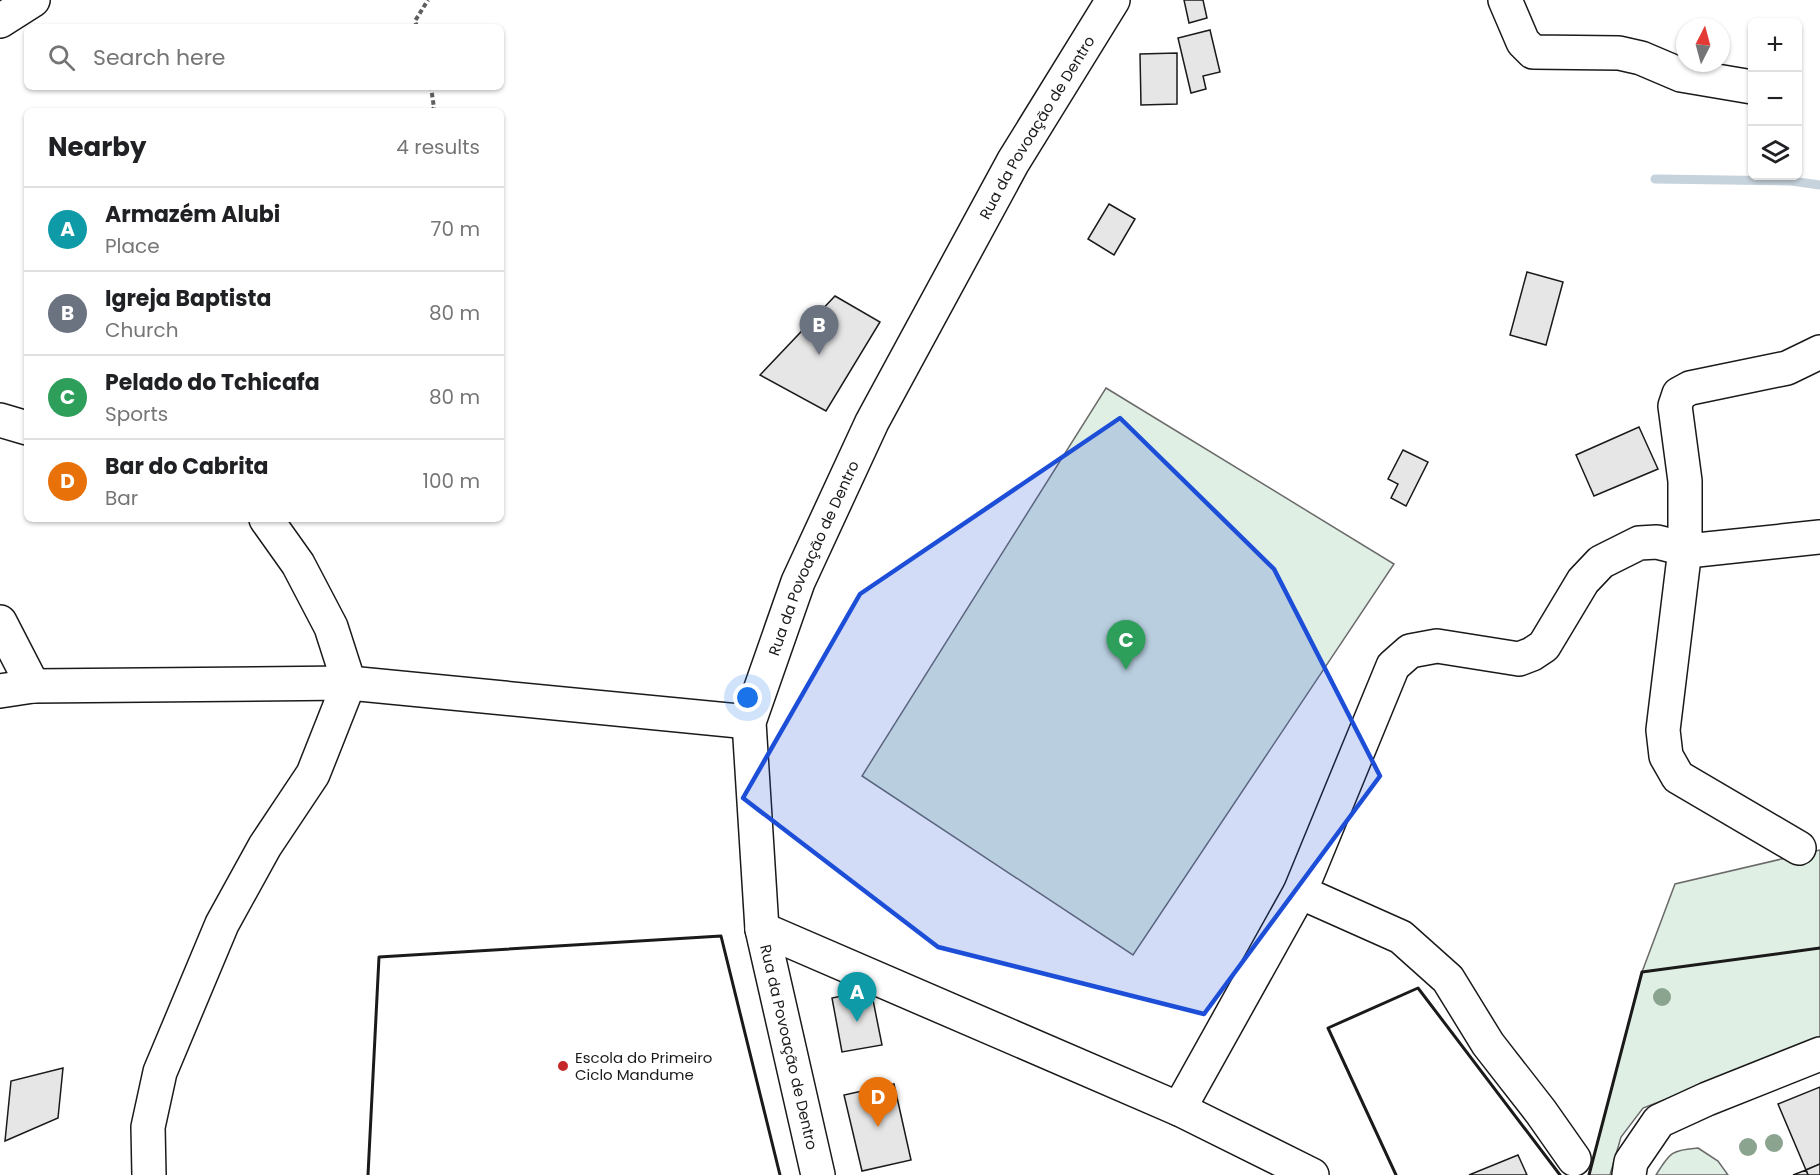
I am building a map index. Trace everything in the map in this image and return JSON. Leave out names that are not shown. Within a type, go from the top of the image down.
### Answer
[{"type":"street","points":[[0,21],[33,0]]},
{"type":"street","name":"Rua da Povoação de Dentro","points":[[818,1175],[762,929],[749,722],[798,582],[872,422],[1013,162],[1113,0]]},
{"type":"street","points":[[1505,0],[1523,42],[1533,51],[1619,53],[1641,58],[1681,75],[1748,86]]},
{"type":"street","points":[[1799,848],[1678,777],[1666,756],[1663,730],[1685,549],[1685,481],[1675,406],[1679,394],[1690,388],[1787,368],[1820,352]]},
{"type":"street","points":[[0,420],[24,427]]},
{"type":"street","points":[[149,1175],[148,1127],[160,1072],[167,1054],[222,924],[265,846],[313,774],[349,683],[330,627],[298,564],[268,522]]},
{"type":"street","points":[[1179,1109],[1300,892],[1393,666],[1410,651],[1437,646],[1519,659],[1532,654],[1544,646],[1583,581],[1601,562],[1639,543],[1657,542],[1697,550],[1820,537]]},
{"type":"street","points":[[0,622],[33,686]]},
{"type":"street","points":[[0,691],[33,686],[349,683],[749,722]]},
{"type":"street","points":[[1300,892],[1401,938],[1448,979],[1488,1044],[1541,1112],[1574,1160]]},
{"type":"street","points":[[762,929],[1179,1109],[1312,1175]]},
{"type":"street","points":[[1629,1175],[1631,1162],[1659,1121],[1707,1099],[1820,1054]]},
{"type":"path","points":[[416,24],[415,21],[428,0]]},
{"type":"path","points":[[431,90],[434,108]]},
{"type":"highlighted area","points":[[1120,418],[1274,569],[1380,776],[1204,1014],[938,947],[743,798],[860,594]]},
{"type":"green space","points":[[1106,388],[1394,564],[1133,955],[862,776]]},
{"type":"green space","points":[[1820,850],[1820,1039],[1643,1108],[1621,1137],[1610,1175],[1589,1175],[1642,972],[1675,884]]},
{"type":"green space","points":[[1698,1148],[1718,1161],[1728,1175],[1656,1175],[1672,1154]]},
{"type":"building","points":[[1184,0],[1203,0],[1207,18],[1189,23]]},
{"type":"building","points":[[1210,30],[1220,72],[1203,76],[1206,89],[1191,93],[1178,38]]},
{"type":"building","points":[[1177,53],[1177,104],[1141,105],[1140,54]]},
{"type":"building","points":[[1109,204],[1135,219],[1114,255],[1088,239]]},
{"type":"building","points":[[1527,272],[1563,282],[1546,345],[1510,335]]},
{"type":"building","points":[[835,296],[880,322],[826,411],[760,375]]},
{"type":"building","points":[[1639,427],[1658,469],[1594,496],[1576,455]]},
{"type":"building","points":[[1403,450],[1428,462],[1406,506],[1391,498],[1398,484],[1388,479]]},
{"type":"building","points":[[871,990],[882,1045],[842,1052],[832,998]]},
{"type":"building","points":[[63,1068],[58,1118],[5,1141],[11,1081]]},
{"type":"building","points":[[894,1084],[911,1160],[862,1171],[844,1095]]},
{"type":"building","points":[[1820,1087],[1820,1164],[1806,1170],[1778,1104]]},
{"type":"building","points":[[1518,1155],[1527,1175],[1469,1175]]},
{"type":"building","points":[[1820,1164],[1820,1175],[1808,1175],[1806,1170]]},
{"type":"building","points":[[1806,1170],[1808,1175],[1793,1175]]},
{"type":"waterway","points":[[1655,179],[1791,181],[1820,185]]},
{"type":"wall","points":[[368,1175],[379,957],[721,936],[780,1175]]},
{"type":"wall","points":[[1589,1175],[1642,972],[1820,948]]},
{"type":"wall","points":[[1396,1175],[1328,1028],[1418,988],[1560,1175]]},
{"type":"place","name":"Igreja Baptista","points":[[819,355]]},
{"type":"place","name":"Pelado do Tchicafa","points":[[1126,670]]},
{"type":"place","name":"Armazém Alubi","points":[[857,1022]]},
{"type":"place","name":"Escola do Primeiro Ciclo Mandume","points":[[563,1066]]},
{"type":"place","name":"Bar do Cabrita","points":[[878,1127]]}]
